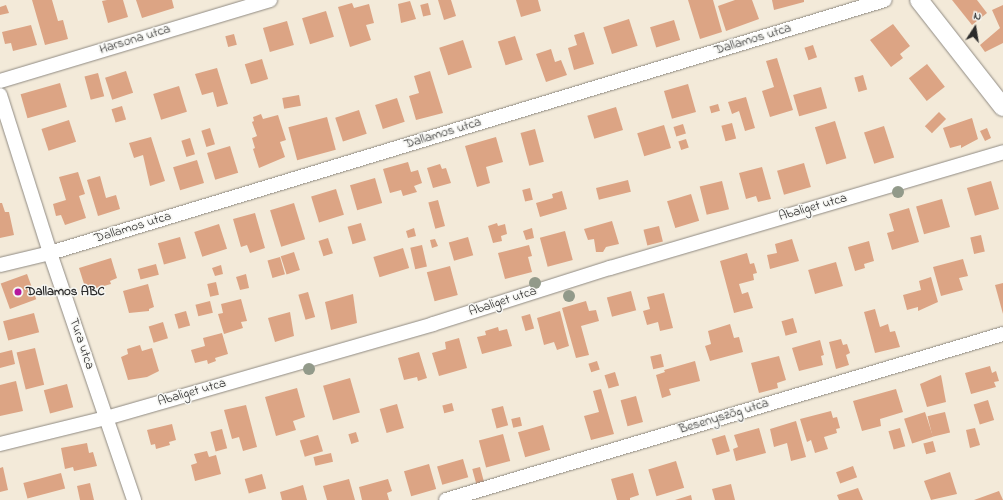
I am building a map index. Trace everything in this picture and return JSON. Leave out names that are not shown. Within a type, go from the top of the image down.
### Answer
[{"type":"street","name":"Harsona utca","points":[[0,80],[270,0]]},
{"type":"street","name":"Dallamos utca","points":[[0,265],[50,253],[885,0]]},
{"type":"street","points":[[919,0],[1003,107]]},
{"type":"street","name":"Tura utca","points":[[0,95],[50,253],[134,500]]},
{"type":"street","name":"Abaliget utca","points":[[0,444],[106,418],[433,324],[610,268],[1003,152]]},
{"type":"street","name":"Besenyszög utca","points":[[446,500],[1003,334]]},
{"type":"building","points":[[32,0],[52,0],[58,21],[63,20],[68,39],[45,45]]},
{"type":"building","points":[[123,0],[128,17],[108,23],[102,1]]},
{"type":"building","points":[[136,0],[172,0],[174,8],[142,18]]},
{"type":"building","points":[[438,0],[451,0],[456,16],[444,20]]},
{"type":"building","points":[[516,0],[538,0],[541,11],[521,17]]},
{"type":"building","points":[[688,0],[713,0],[722,32],[700,39]]},
{"type":"building","points":[[735,0],[752,0],[759,19],[726,31],[718,6]]},
{"type":"building","points":[[772,0],[804,0],[804,2],[774,10]]},
{"type":"building","points":[[952,0],[977,0],[987,13],[972,25]]},
{"type":"building","points":[[410,1],[416,19],[401,23],[398,4]]},
{"type":"building","points":[[352,3],[354,8],[369,4],[374,23],[366,25],[371,40],[350,47],[338,7]]},
{"type":"building","points":[[428,3],[431,15],[423,17],[420,5]]},
{"type":"building","points":[[6,5],[9,13],[0,15],[0,7]]},
{"type":"building","points":[[1003,5],[1003,43],[985,52],[980,45],[1000,28],[992,10]]},
{"type":"building","points":[[326,11],[334,37],[310,44],[302,18]]},
{"type":"building","points":[[629,19],[638,46],[612,54],[603,27]]},
{"type":"building","points":[[674,20],[680,40],[656,47],[650,27]]},
{"type":"building","points":[[287,21],[294,45],[270,52],[263,28]]},
{"type":"building","points":[[893,24],[910,46],[900,54],[903,58],[891,67],[870,40]]},
{"type":"building","points":[[31,25],[37,45],[13,51],[11,43],[5,44],[2,32]]},
{"type":"building","points":[[584,32],[594,64],[574,70],[568,48],[577,45],[574,35]]},
{"type":"building","points":[[234,34],[237,45],[228,47],[225,36]]},
{"type":"building","points":[[515,36],[523,60],[506,65],[498,42]]},
{"type":"building","points":[[463,40],[472,68],[448,75],[439,48]]},
{"type":"building","points":[[813,45],[817,57],[808,60],[804,48]]},
{"type":"building","points":[[551,49],[555,62],[561,60],[567,75],[546,82],[536,54]]},
{"type":"building","points":[[777,58],[793,110],[770,117],[762,91],[774,87],[766,61]]},
{"type":"building","points":[[262,59],[268,79],[251,84],[245,64]]},
{"type":"building","points":[[927,64],[945,87],[927,101],[909,78]]},
{"type":"building","points":[[217,68],[228,104],[217,107],[213,92],[202,95],[195,74]]},
{"type":"building","points":[[126,71],[133,93],[112,100],[105,78]]},
{"type":"building","points":[[430,71],[443,113],[416,120],[409,96],[419,93],[414,76]]},
{"type":"building","points":[[98,73],[104,96],[91,100],[84,77]]},
{"type":"building","points":[[863,75],[867,89],[858,92],[854,77]]},
{"type":"building","points":[[60,83],[67,107],[27,118],[21,94]]},
{"type":"building","points":[[688,84],[696,112],[672,119],[664,91]]},
{"type":"building","points":[[179,86],[187,112],[161,120],[153,94]]},
{"type":"building","points":[[821,87],[827,108],[799,116],[793,95]]},
{"type":"building","points":[[299,95],[301,106],[284,109],[282,98]]},
{"type":"building","points":[[746,97],[755,128],[745,131],[739,111],[732,114],[728,102]]},
{"type":"building","points":[[397,98],[405,122],[383,129],[375,105]]},
{"type":"building","points":[[718,104],[720,111],[711,113],[709,106]]},
{"type":"building","points":[[122,106],[126,119],[116,123],[111,109]]},
{"type":"building","points":[[616,107],[623,130],[594,139],[587,116]]},
{"type":"building","points":[[359,110],[367,134],[343,142],[335,118]]},
{"type":"building","points":[[939,112],[946,119],[932,133],[925,126]]},
{"type":"building","points":[[261,114],[263,119],[278,115],[286,140],[280,142],[285,157],[259,168],[253,149],[255,148],[252,138],[257,136],[252,122],[254,121],[253,117]]},
{"type":"building","points":[[327,117],[336,150],[297,160],[288,127]]},
{"type":"building","points":[[972,118],[978,139],[961,148],[961,145],[950,148],[943,128]]},
{"type":"building","points":[[69,120],[76,142],[49,151],[41,129]]},
{"type":"building","points":[[835,121],[846,158],[826,164],[815,127]]},
{"type":"building","points":[[732,123],[736,138],[726,141],[721,126]]},
{"type":"building","points":[[683,124],[686,134],[676,136],[673,127]]},
{"type":"building","points":[[664,125],[671,148],[644,156],[637,133]]},
{"type":"building","points":[[884,126],[894,157],[874,164],[864,132]]},
{"type":"building","points":[[210,128],[215,144],[206,147],[201,131]]},
{"type":"building","points":[[987,128],[991,138],[985,141],[980,131]]},
{"type":"building","points":[[535,129],[544,162],[529,166],[521,133]]},
{"type":"building","points":[[151,137],[165,181],[150,186],[143,155],[134,158],[129,143]]},
{"type":"building","points":[[496,137],[503,162],[486,167],[490,183],[477,187],[465,146]]},
{"type":"building","points":[[190,138],[195,154],[186,157],[181,141]]},
{"type":"building","points":[[686,139],[689,148],[681,150],[678,141]]},
{"type":"building","points":[[230,146],[238,173],[215,180],[207,153]]},
{"type":"building","points":[[197,160],[204,183],[180,190],[173,167]]},
{"type":"building","points":[[408,162],[411,172],[418,170],[422,183],[414,186],[417,192],[403,196],[401,190],[390,193],[383,169]]},
{"type":"building","points":[[804,163],[811,187],[784,195],[777,171]]},
{"type":"building","points":[[440,164],[442,169],[446,168],[451,183],[433,188],[427,168]]},
{"type":"building","points":[[762,167],[771,199],[758,202],[756,196],[746,199],[739,173]]},
{"type":"building","points":[[78,172],[85,194],[79,196],[86,218],[65,225],[61,215],[56,216],[53,204],[66,200],[59,177]]},
{"type":"building","points":[[100,176],[106,198],[116,195],[120,209],[98,216],[87,180]]},
{"type":"building","points":[[375,178],[382,203],[357,210],[350,185]]},
{"type":"building","points":[[628,180],[631,192],[599,200],[596,188]]},
{"type":"building","points":[[722,181],[729,209],[707,215],[700,187]]},
{"type":"building","points":[[991,181],[999,209],[975,216],[967,188]]},
{"type":"building","points":[[530,188],[533,200],[525,202],[522,190]]},
{"type":"building","points":[[336,189],[344,215],[319,222],[311,197]]},
{"type":"building","points":[[562,191],[567,209],[540,217],[536,203],[553,198],[552,194]]},
{"type":"building","points":[[691,194],[699,221],[675,228],[667,201]]},
{"type":"building","points":[[942,199],[950,227],[924,234],[916,206]]},
{"type":"building","points":[[438,200],[445,226],[435,229],[428,203]]},
{"type":"building","points":[[0,203],[2,203],[5,212],[9,212],[14,235],[0,238]]},
{"type":"building","points":[[294,203],[305,239],[281,247],[270,210]]},
{"type":"building","points":[[909,208],[919,242],[892,250],[887,233],[894,231],[889,214]]},
{"type":"building","points":[[255,213],[265,248],[250,253],[247,245],[241,247],[233,219]]},
{"type":"building","points":[[612,221],[619,244],[606,247],[603,252],[596,252],[594,239],[588,240],[584,229]]},
{"type":"building","points":[[361,223],[366,240],[353,244],[348,227]]},
{"type":"building","points":[[497,223],[498,226],[505,224],[507,234],[501,236],[502,241],[493,243],[488,226]]},
{"type":"building","points":[[219,224],[227,249],[202,257],[194,232]]},
{"type":"building","points":[[659,226],[663,242],[647,245],[643,230]]},
{"type":"building","points":[[414,228],[416,236],[408,238],[406,231]]},
{"type":"building","points":[[532,228],[534,238],[526,240],[523,231]]},
{"type":"building","points":[[565,231],[573,260],[548,267],[540,238]]},
{"type":"building","points":[[981,235],[985,252],[974,254],[970,237]]},
{"type":"building","points":[[180,237],[186,258],[164,264],[158,243]]},
{"type":"building","points":[[468,237],[473,255],[454,261],[449,243]]},
{"type":"building","points":[[328,238],[333,253],[323,256],[318,241]]},
{"type":"building","points":[[435,239],[438,246],[432,248],[430,240]]},
{"type":"building","points":[[792,239],[799,261],[770,269],[767,255],[777,253],[775,244]]},
{"type":"building","points":[[869,241],[874,261],[864,264],[865,268],[855,271],[848,247]]},
{"type":"building","points":[[422,245],[427,266],[415,269],[410,248]]},
{"type":"building","points":[[529,245],[532,256],[528,257],[532,272],[505,279],[498,253]]},
{"type":"building","points":[[403,248],[409,268],[379,277],[373,257]]},
{"type":"building","points":[[294,252],[300,270],[287,274],[281,256]]},
{"type":"building","points":[[747,253],[750,264],[754,263],[757,273],[753,274],[754,280],[739,284],[742,294],[748,292],[753,308],[734,313],[720,261]]},
{"type":"building","points":[[280,257],[285,274],[272,278],[268,261]]},
{"type":"building","points":[[111,258],[117,278],[110,281],[111,284],[93,289],[92,285],[85,287],[79,268]]},
{"type":"building","points":[[963,259],[968,276],[959,278],[963,290],[941,296],[933,267]]},
{"type":"building","points":[[836,262],[843,286],[815,294],[808,270]]},
{"type":"building","points":[[156,264],[159,275],[140,280],[138,269]]},
{"type":"building","points":[[221,265],[223,274],[215,276],[212,268]]},
{"type":"building","points":[[450,266],[458,295],[435,301],[427,272]]},
{"type":"building","name":"Dallamos ABC","points":[[27,274],[36,299],[10,309],[1,284]]},
{"type":"building","points":[[246,274],[249,288],[240,290],[236,277]]},
{"type":"building","points":[[931,277],[938,302],[918,311],[918,307],[907,310],[903,295],[921,290],[919,281]]},
{"type":"building","points":[[216,282],[219,295],[210,297],[207,284]]},
{"type":"building","points":[[1003,283],[1003,314],[995,285]]},
{"type":"building","points":[[148,284],[154,307],[149,309],[149,311],[129,313],[123,291]]},
{"type":"building","points":[[631,291],[636,310],[612,317],[607,297]]},
{"type":"building","points":[[308,292],[315,317],[306,320],[298,295]]},
{"type":"building","points":[[664,293],[673,328],[660,331],[658,322],[647,325],[643,311],[650,309],[647,297]]},
{"type":"building","points":[[353,294],[357,323],[331,330],[325,302]]},
{"type":"building","points":[[241,299],[247,321],[241,322],[243,328],[224,334],[218,314],[223,313],[221,304]]},
{"type":"building","points":[[210,301],[213,313],[198,316],[195,305]]},
{"type":"building","points":[[586,301],[589,311],[596,310],[599,321],[581,326],[589,355],[576,358],[562,308]]},
{"type":"building","points":[[875,309],[880,327],[888,324],[890,332],[895,331],[900,347],[875,353],[864,312]]},
{"type":"building","points":[[186,311],[190,325],[179,329],[174,314]]},
{"type":"building","points":[[560,311],[569,346],[557,350],[554,342],[544,345],[537,318]]},
{"type":"building","points":[[290,312],[294,336],[275,342],[268,318]]},
{"type":"building","points":[[34,313],[39,332],[8,341],[3,321]]},
{"type":"building","points":[[530,314],[534,328],[525,331],[521,316]]},
{"type":"building","points":[[793,318],[797,332],[786,336],[781,321]]},
{"type":"building","points":[[163,322],[168,338],[154,343],[149,326]]},
{"type":"building","points":[[730,324],[734,338],[739,337],[743,352],[710,361],[705,346],[711,344],[708,331]]},
{"type":"building","points":[[498,327],[499,331],[507,329],[512,346],[482,354],[477,337],[486,335],[485,331]]},
{"type":"building","points":[[222,333],[228,354],[215,358],[216,361],[208,364],[207,360],[195,363],[191,350],[205,346],[203,338]]},
{"type":"building","points":[[459,338],[467,368],[439,376],[432,353],[446,349],[445,342]]},
{"type":"building","points":[[841,339],[843,345],[847,344],[850,353],[846,355],[849,365],[836,369],[829,342]]},
{"type":"building","points":[[820,340],[824,355],[821,356],[823,365],[799,371],[792,348]]},
{"type":"building","points":[[140,345],[142,351],[152,348],[159,371],[147,377],[128,380],[121,357],[128,354],[127,349]]},
{"type":"building","points":[[35,348],[44,385],[26,389],[17,353]]},
{"type":"building","points":[[12,350],[15,364],[0,368],[0,353]]},
{"type":"building","points":[[419,352],[427,378],[418,381],[417,377],[404,380],[398,358]]},
{"type":"building","points":[[661,354],[664,367],[653,369],[650,356]]},
{"type":"building","points":[[779,356],[786,380],[777,383],[778,388],[759,393],[751,363]]},
{"type":"building","points":[[597,361],[600,370],[591,372],[588,364]]},
{"type":"building","points":[[695,361],[700,381],[669,389],[671,395],[662,398],[656,375],[665,372],[664,370]]},
{"type":"building","points":[[990,366],[992,373],[996,371],[999,381],[994,382],[996,387],[971,394],[965,373]]},
{"type":"building","points":[[615,372],[619,385],[609,389],[604,375]]},
{"type":"building","points":[[941,375],[946,402],[927,407],[920,384]]},
{"type":"building","points":[[350,378],[360,413],[333,420],[323,386]]},
{"type":"building","points":[[16,381],[23,411],[0,416],[0,385]]},
{"type":"building","points":[[67,384],[73,407],[50,413],[44,390]]},
{"type":"building","points":[[297,388],[305,417],[293,421],[296,430],[276,436],[265,397]]},
{"type":"building","points":[[601,389],[614,434],[591,440],[584,416],[599,412],[593,391]]},
{"type":"building","points":[[896,389],[903,412],[880,419],[881,426],[862,431],[853,401]]},
{"type":"building","points":[[636,396],[643,422],[628,426],[621,400]]},
{"type":"building","points":[[988,400],[994,420],[980,424],[974,404]]},
{"type":"building","points":[[452,403],[454,411],[444,413],[442,405]]},
{"type":"building","points":[[397,404],[404,428],[387,433],[380,409]]},
{"type":"building","points":[[246,405],[257,447],[243,451],[239,437],[232,439],[224,410]]},
{"type":"building","points":[[503,406],[508,425],[497,428],[491,409]]},
{"type":"building","points":[[831,411],[833,418],[837,417],[840,428],[836,429],[837,433],[824,437],[828,449],[815,453],[811,440],[807,442],[800,419]]},
{"type":"building","points":[[925,412],[933,437],[912,444],[904,419]]},
{"type":"building","points":[[945,412],[950,432],[933,437],[928,416]]},
{"type":"building","points":[[520,417],[522,426],[513,428],[511,419]]},
{"type":"building","points":[[796,421],[806,457],[791,461],[787,443],[774,447],[770,429]]},
{"type":"building","points":[[172,424],[176,440],[169,442],[170,445],[156,449],[155,444],[151,445],[147,430]]},
{"type":"building","points":[[543,425],[550,450],[525,457],[518,432]]},
{"type":"building","points":[[759,428],[766,453],[736,461],[733,449],[738,447],[734,435]]},
{"type":"building","points":[[900,428],[905,446],[894,450],[888,431]]},
{"type":"building","points":[[975,428],[980,445],[970,448],[966,430]]},
{"type":"building","points":[[222,429],[227,448],[216,451],[210,432]]},
{"type":"building","points":[[356,432],[359,442],[351,444],[348,434]]},
{"type":"building","points":[[503,434],[510,461],[486,468],[479,440]]},
{"type":"building","points":[[318,435],[323,451],[305,457],[300,441]]},
{"type":"building","points":[[725,435],[730,451],[717,455],[712,439]]},
{"type":"building","points":[[933,441],[936,452],[926,454],[923,444]]},
{"type":"building","points":[[87,443],[89,453],[93,452],[97,466],[74,471],[73,467],[65,469],[61,448]]},
{"type":"building","points":[[207,451],[209,457],[216,455],[221,474],[195,481],[191,465],[197,463],[194,454]]},
{"type":"building","points":[[331,453],[333,462],[315,466],[313,457]]},
{"type":"building","points":[[463,459],[468,477],[442,485],[437,466]]},
{"type":"building","points":[[676,461],[684,488],[656,496],[648,469]]},
{"type":"building","points":[[429,464],[436,489],[411,496],[404,471]]},
{"type":"building","points":[[853,466],[857,477],[840,483],[836,472]]},
{"type":"building","points":[[3,467],[8,490],[0,492],[0,468]]},
{"type":"building","points":[[480,467],[484,482],[476,485],[472,469]]},
{"type":"building","points":[[950,472],[957,494],[931,500],[924,481]]},
{"type":"building","points":[[61,473],[65,488],[27,499],[23,483]]},
{"type":"building","points":[[633,473],[639,495],[630,498],[630,500],[617,500],[611,479]]},
{"type":"building","points":[[262,474],[266,488],[249,493],[245,479]]},
{"type":"building","points":[[349,479],[355,500],[327,500],[323,486]]},
{"type":"building","points":[[388,479],[392,491],[387,493],[389,500],[362,500],[359,487]]},
{"type":"building","points":[[90,483],[94,500],[80,500],[77,486]]},
{"type":"building","points":[[731,484],[735,500],[715,500],[712,489]]},
{"type":"building","points":[[303,485],[307,500],[282,500],[280,492]]},
{"type":"building","points":[[858,488],[863,500],[839,500],[837,495]]},
{"type":"building","points":[[999,491],[1003,500],[974,500]]},
{"type":"building","points":[[691,495],[692,500],[675,500]]},
{"type":"place","name":"Dallamos ABC","points":[[18,292]]}]
